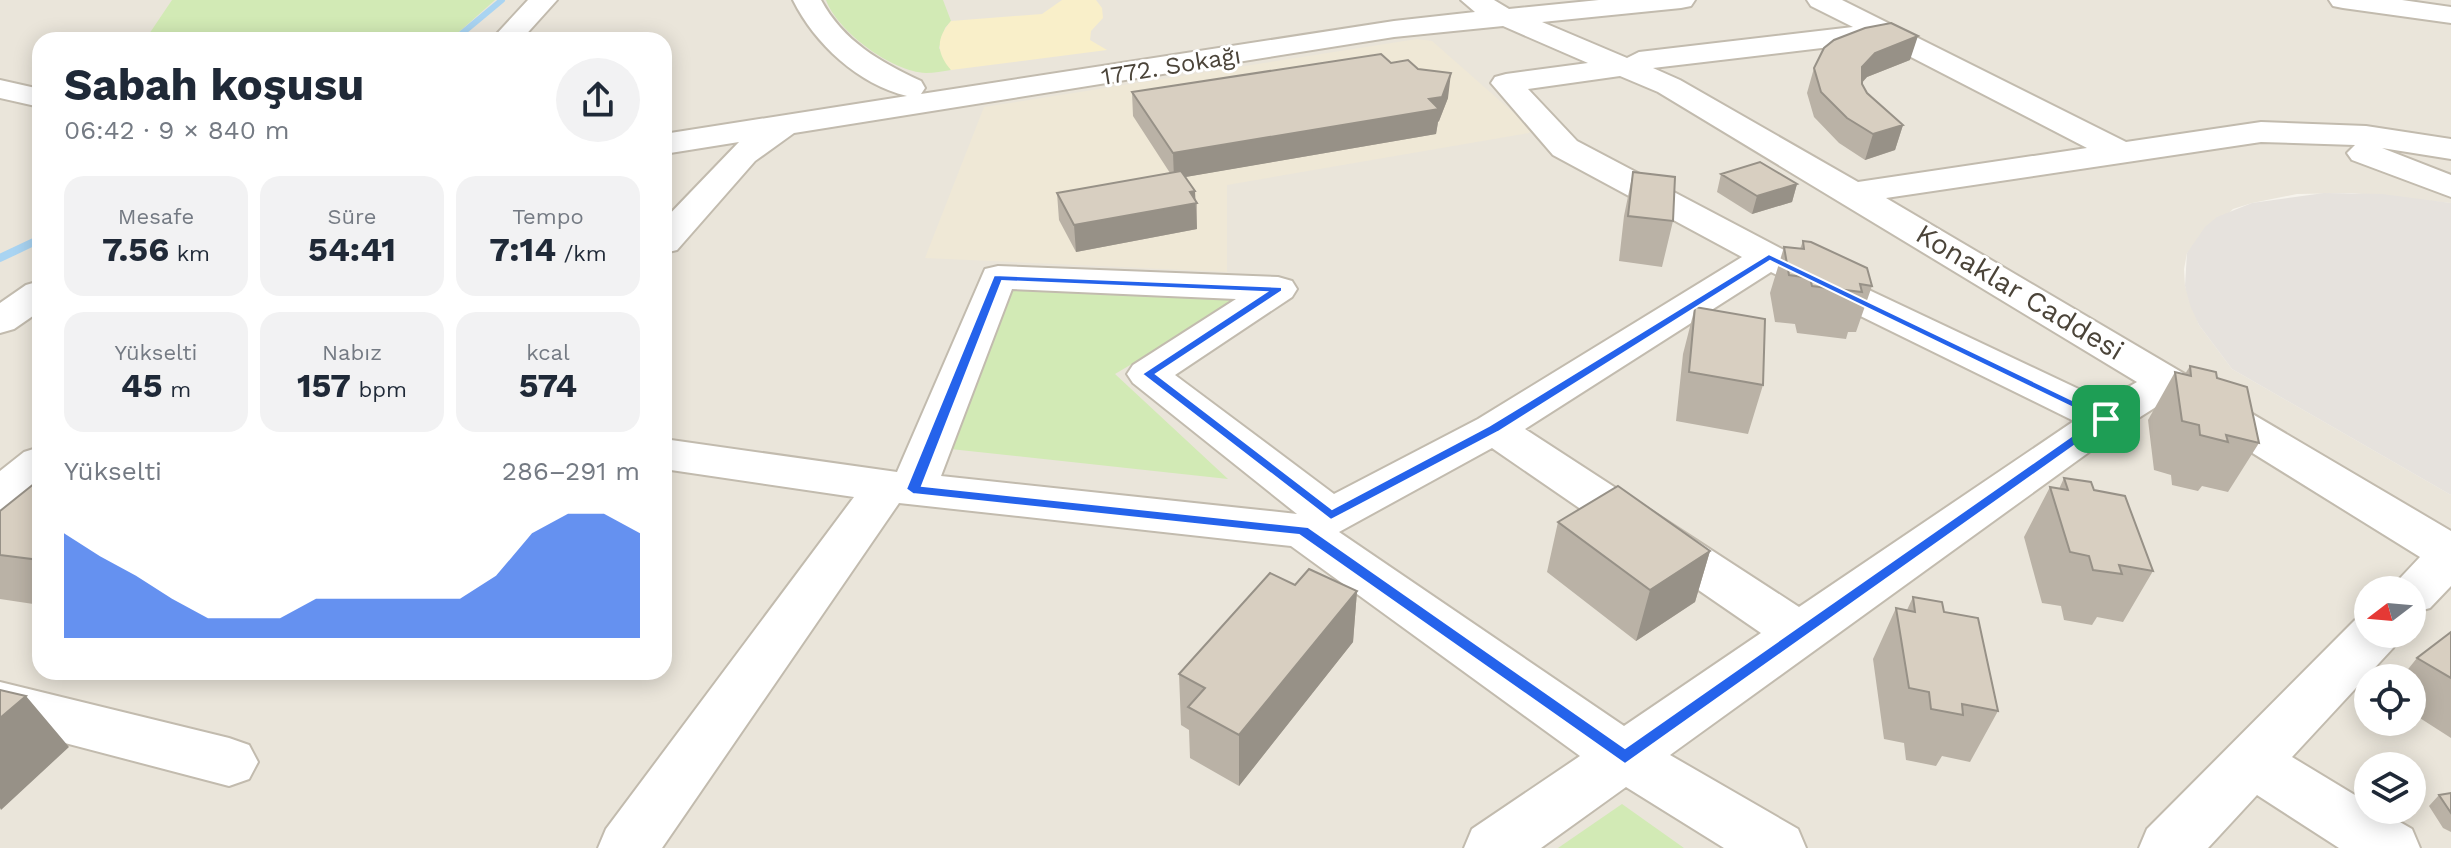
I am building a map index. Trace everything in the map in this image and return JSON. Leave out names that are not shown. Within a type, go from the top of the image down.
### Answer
[{"type":"street","points":[[513,32],[543,0]]},
{"type":"street","points":[[807,0],[818,21],[841,46],[884,76],[910,88]]},
{"type":"street","name":"Konaklar Caddesi","points":[[1475,0],[1510,19],[1631,64],[2169,381],[2451,554]]},
{"type":"street","points":[[1821,0],[2120,152]]},
{"type":"street","points":[[2343,0],[2451,15]]},
{"type":"street","points":[[2419,0],[2451,4]]},
{"type":"street","points":[[1631,64],[1624,24],[1666,2]]},
{"type":"street","name":"1772. Sokağı","points":[[672,136],[910,88],[1410,7],[1510,19],[1563,6],[1666,2]]},
{"type":"street","name":"Konaklar Caddesi","points":[[1563,6],[1631,64]]},
{"type":"street","points":[[1446,13],[1631,64]]},
{"type":"street","name":"1772. Sokağı","points":[[672,137],[786,126],[1394,29],[1446,13]]},
{"type":"street","points":[[2421,29],[2451,36]]},
{"type":"street","points":[[1884,32],[1506,83],[1565,148],[1769,257],[2106,419]]},
{"type":"street","points":[[0,89],[32,96]]},
{"type":"street","points":[[0,112],[32,116]]},
{"type":"street","points":[[672,233],[743,154],[786,126]]},
{"type":"street","points":[[1853,193],[2261,132],[2309,132],[2451,149]]},
{"type":"street","points":[[2309,132],[2451,187]]},
{"type":"street","points":[[672,139],[700,158],[713,186]]},
{"type":"street","points":[[672,455],[900,488],[1317,523],[1494,429],[1769,257]]},
{"type":"street","points":[[628,848],[900,488],[998,277],[1278,289],[1148,374],[1317,523],[1625,757],[1776,848]]},
{"type":"street","points":[[0,321],[32,299]]},
{"type":"street","points":[[1494,848],[2106,419],[2169,381]]},
{"type":"street","points":[[1494,429],[1800,634]]},
{"type":"street","points":[[0,495],[32,469]]},
{"type":"street","points":[[2426,580],[2451,554]]},
{"type":"street","points":[[2169,848],[2360,648]]},
{"type":"street","points":[[0,704],[229,762]]},
{"type":"street","points":[[2250,761],[2390,848]]},
{"type":"shaded area","points":[[0,0],[2451,0],[2451,203],[2352,193],[2297,194],[2252,203],[2233,209],[2187,253],[2184,269],[2185,286],[2199,325],[2232,369],[2451,495],[2451,848],[0,848]]},
{"type":"shaded area","points":[[1417,39],[1432,41],[1532,129],[1529,133],[1227,185],[1227,272],[925,258],[984,107]]},
{"type":"shaded area","points":[[2324,193],[2382,194],[2451,203],[2451,495],[2232,369],[2199,325],[2190,305],[2185,286],[2187,253],[2205,227],[2217,217],[2252,203]]},
{"type":"green space","points":[[172,0],[495,0],[459,32],[150,32]]},
{"type":"green space","points":[[826,0],[943,0],[951,21],[945,28],[939,48],[951,70],[912,71],[882,58],[841,24]]},
{"type":"green space","points":[[996,286],[1243,298],[1115,374],[1228,479],[941,448]]},
{"type":"green space","points":[[1622,804],[1684,848],[1558,848]]},
{"type":"sand","points":[[1062,0],[1096,0],[1102,8],[1103,18],[1091,31],[1090,40],[1107,50],[951,70],[940,52],[940,39],[951,21],[1042,14]]},
{"type":"building","points":[[1891,23],[1918,36],[1875,53],[1862,67],[1862,84],[1867,93],[1903,125],[1873,134],[1847,118],[1821,92],[1814,68],[1824,48],[1834,40],[1865,28]]},
{"type":"building","points":[[1381,54],[1391,63],[1408,60],[1418,69],[1451,73],[1442,97],[1429,99],[1439,109],[1173,153],[1132,92]]},
{"type":"building","points":[[1760,162],[1797,184],[1757,196],[1721,174]]},
{"type":"building","points":[[1181,171],[1195,191],[1190,192],[1197,203],[1074,225],[1057,193]]},
{"type":"building","points":[[1633,172],[1675,177],[1673,221],[1628,216]]},
{"type":"building","points":[[1803,241],[1867,268],[1872,286],[1860,284],[1862,292],[1812,286],[1810,278],[1789,275],[1784,247],[1804,249]]},
{"type":"building","points":[[1695,307],[1765,319],[1763,385],[1689,372]]},
{"type":"building","points":[[2190,366],[2216,372],[2217,378],[2247,387],[2259,443],[2226,435],[2228,442],[2200,435],[2199,425],[2182,421],[2175,372],[2191,376]]},
{"type":"building","points":[[2064,478],[2091,482],[2094,490],[2125,496],[2153,571],[2119,565],[2122,574],[2093,570],[2089,556],[2070,552],[2050,487],[2068,490]]},
{"type":"building","points":[[32,485],[32,559],[0,555],[0,511]]},
{"type":"building","points":[[1618,486],[1710,551],[1650,590],[1558,522]]},
{"type":"building","points":[[1309,569],[1357,591],[1239,735],[1188,707],[1205,688],[1179,674],[1270,573],[1295,585]]},
{"type":"building","points":[[1913,597],[1942,602],[1944,612],[1978,618],[1998,711],[1962,704],[1963,715],[1931,709],[1929,692],[1909,688],[1896,608],[1915,612]]},
{"type":"building","points":[[2451,632],[2451,678],[2417,658]]},
{"type":"building","points":[[0,690],[26,696],[0,718]]},
{"type":"building","points":[[2451,793],[2451,813],[2439,795]]},
{"type":"waterway","points":[[464,32],[502,0]]},
{"type":"waterway","points":[[0,258],[32,243]]},
{"type":"route","points":[[1769,257],[2106,419],[1625,757],[1303,531],[913,489],[998,277],[1278,289],[1148,374],[1331,516],[1494,429],[1769,257]]}]
